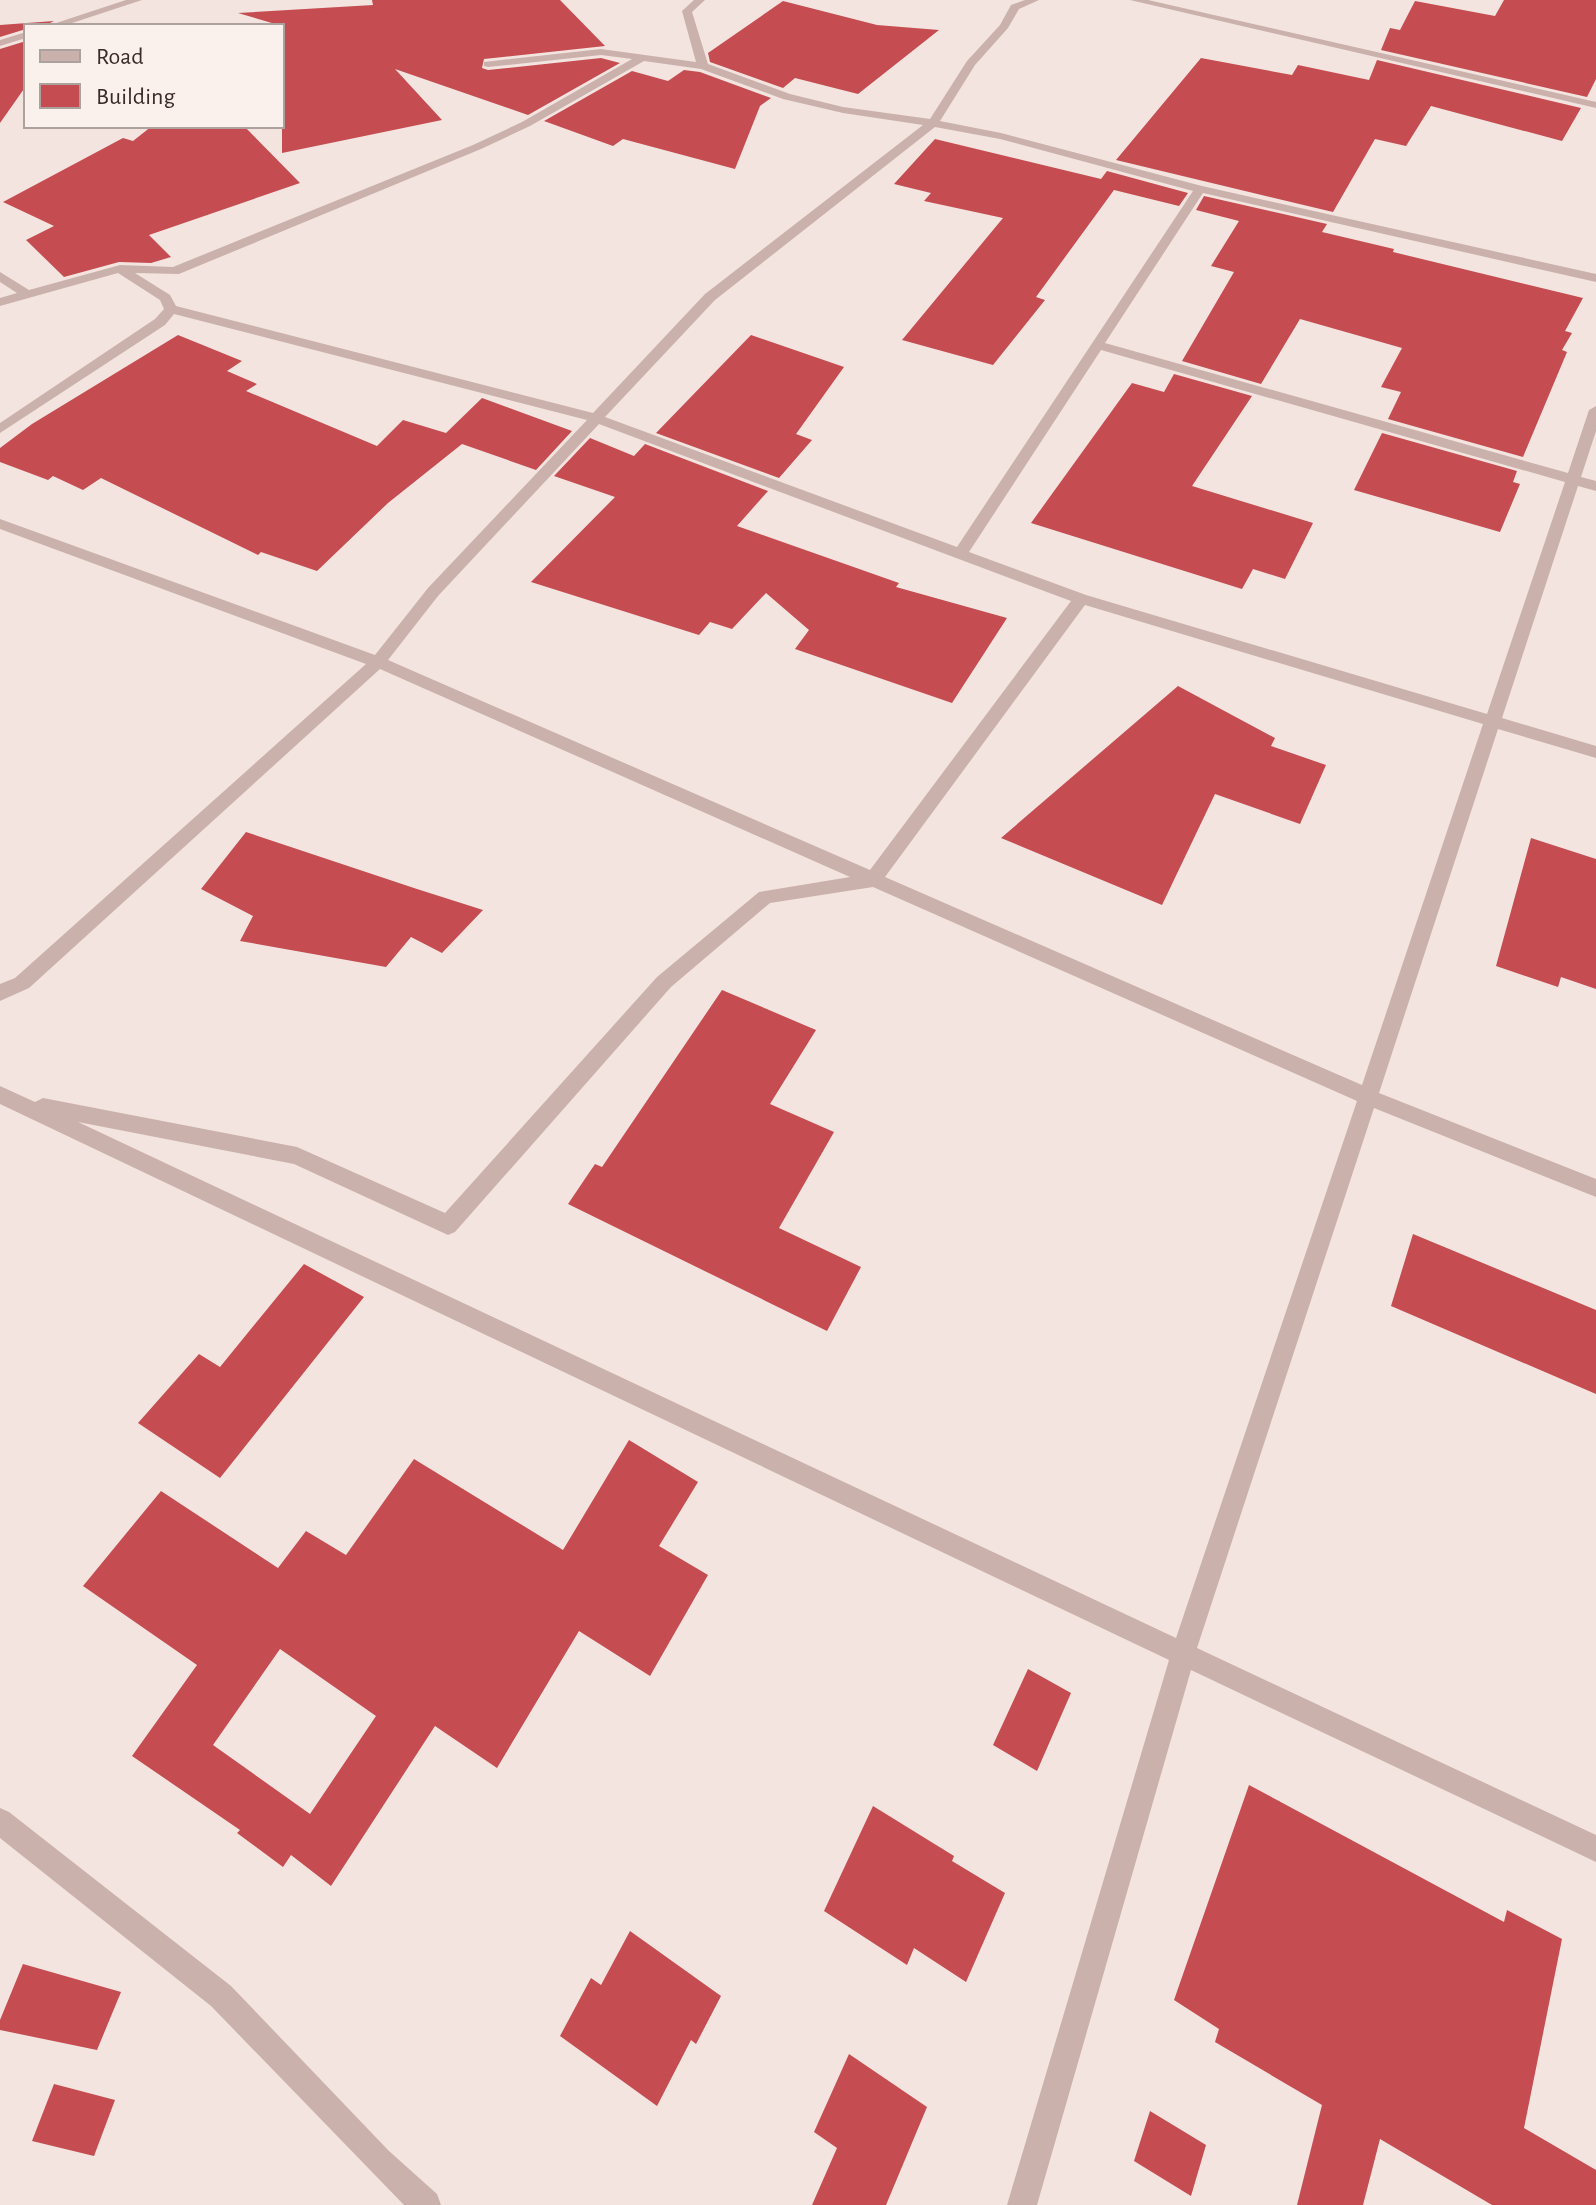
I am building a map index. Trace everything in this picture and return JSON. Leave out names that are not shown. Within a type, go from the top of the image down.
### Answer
[{"type":"street","points":[[59,24],[137,0]]},
{"type":"street","points":[[700,0],[687,11],[703,66]]},
{"type":"street","points":[[0,993],[22,983],[378,662],[433,592],[710,297],[933,123],[971,63],[1004,26],[1015,7],[1034,0]]},
{"type":"street","points":[[1135,0],[1596,105]]},
{"type":"street","points":[[0,43],[24,36]]},
{"type":"street","points":[[488,64],[601,52],[639,60],[703,66],[787,97],[843,110],[1001,136],[1200,189],[1596,278]]},
{"type":"street","points":[[0,302],[120,269],[175,271],[477,147],[526,124],[639,60]]},
{"type":"street","points":[[961,553],[1100,346],[1200,189]]},
{"type":"street","points":[[120,269],[165,298],[171,309],[596,418],[1081,599],[1596,752]]},
{"type":"street","points":[[0,276],[27,294]]},
{"type":"street","points":[[0,429],[160,322],[171,309]]},
{"type":"street","points":[[1100,346],[1596,486]]},
{"type":"street","points":[[1022,2205],[1183,1654],[1596,410]]},
{"type":"street","points":[[0,524],[378,662],[1368,1097],[1596,1188]]},
{"type":"street","points":[[4,1101],[297,1156],[448,1225],[664,982],[765,897],[872,881],[1081,599]]},
{"type":"street","points":[[4,1101],[1596,1849]]},
{"type":"street","points":[[0,1821],[221,1996],[379,2161],[426,2205]]},
{"type":"building","points":[[372,0],[560,0],[605,46],[484,59],[482,68],[488,70],[601,58],[620,63],[528,115],[395,69],[442,120],[282,153],[284,24],[238,13],[373,5]]},
{"type":"building","points":[[1504,0],[1596,0],[1596,79],[1587,97],[1381,50],[1390,28],[1400,30],[1415,1],[1495,16]]},
{"type":"building","points":[[783,1],[877,25],[939,30],[858,94],[795,78],[783,88],[710,62],[708,53]]},
{"type":"building","points":[[54,21],[24,24],[24,30],[0,37],[0,25]]},
{"type":"building","points":[[24,42],[24,89],[0,123],[0,49]]},
{"type":"building","points":[[1201,58],[1292,75],[1298,65],[1369,80],[1377,60],[1581,108],[1562,141],[1431,106],[1406,146],[1375,139],[1333,212],[1116,160]]},
{"type":"building","points":[[684,70],[700,72],[771,98],[760,106],[735,169],[623,139],[613,146],[544,121],[632,71],[668,81]]},
{"type":"building","points":[[149,128],[246,128],[300,183],[149,235],[171,257],[151,263],[119,262],[64,277],[26,240],[54,226],[3,202],[123,138],[133,141]]},
{"type":"building","points":[[935,139],[1101,179],[1107,171],[1188,193],[1179,206],[1114,190],[1036,297],[1045,300],[993,365],[902,340],[1003,218],[924,201],[931,193],[894,184]]},
{"type":"building","points":[[1204,196],[1327,224],[1322,232],[1394,249],[1393,252],[1583,298],[1565,331],[1572,333],[1562,350],[1567,352],[1523,457],[1388,419],[1401,392],[1381,387],[1402,348],[1300,319],[1261,384],[1182,361],[1234,272],[1211,266],[1239,221],[1196,210]]},
{"type":"building","points":[[178,335],[242,361],[227,371],[257,384],[246,391],[377,446],[403,420],[446,433],[482,398],[572,431],[536,470],[462,444],[388,503],[317,571],[261,552],[258,555],[101,478],[83,490],[53,476],[48,480],[0,462],[0,448],[32,424]]},
{"type":"building","points":[[751,335],[844,367],[796,434],[812,440],[779,478],[656,433]]},
{"type":"building","points":[[1174,374],[1252,396],[1192,486],[1313,523],[1285,579],[1253,569],[1242,589],[1031,523],[1132,383],[1164,392]]},
{"type":"building","points":[[1382,433],[1517,471],[1513,482],[1520,484],[1500,532],[1354,490]]},
{"type":"building","points":[[590,438],[634,456],[645,444],[768,491],[737,526],[899,583],[896,587],[1007,618],[952,703],[795,649],[809,630],[766,593],[732,629],[710,622],[699,635],[531,582],[615,497],[554,476]]},
{"type":"building","points":[[1178,686],[1275,738],[1271,746],[1326,765],[1300,824],[1215,794],[1162,905],[1001,838]]},
{"type":"building","points":[[246,832],[483,910],[442,953],[411,937],[386,967],[240,941],[253,916],[201,889]]},
{"type":"building","points":[[1531,838],[1596,859],[1596,989],[1561,977],[1558,987],[1496,966]]},
{"type":"building","points":[[722,990],[816,1030],[770,1104],[834,1132],[779,1228],[861,1267],[827,1331],[568,1204],[595,1164],[602,1167]]},
{"type":"building","points":[[1413,1234],[1596,1310],[1596,1394],[1391,1306]]},
{"type":"building","points":[[304,1264],[364,1297],[220,1478],[138,1423],[199,1354],[220,1367]]},
{"type":"building","points":[[629,1440],[698,1482],[659,1546],[708,1575],[650,1676],[579,1631],[497,1768],[435,1726],[331,1886],[291,1855],[283,1867],[237,1833],[240,1830],[132,1756],[197,1665],[83,1586],[161,1491],[278,1568],[306,1531],[346,1555],[414,1459],[563,1550]],"holes":[[[280,1649],[376,1716],[310,1814],[213,1745]]]},
{"type":"building","points":[[1028,1669],[1071,1693],[1037,1771],[993,1745]]},
{"type":"building","points":[[1249,1785],[1504,1922],[1507,1910],[1562,1939],[1524,2128],[1596,2170],[1596,2205],[1492,2205],[1380,2139],[1363,2205],[1297,2205],[1322,2105],[1215,2042],[1219,2029],[1174,2000]]},
{"type":"building","points":[[873,1806],[954,1856],[952,1861],[1005,1893],[966,1982],[914,1948],[907,1965],[824,1911]]},
{"type":"building","points":[[630,1931],[721,1996],[696,2044],[691,2040],[657,2106],[560,2036],[591,1978],[601,1985]]},
{"type":"building","points":[[23,1964],[121,1992],[97,2050],[0,2030],[0,2020]]},
{"type":"building","points":[[849,2054],[927,2107],[886,2205],[812,2205],[837,2148],[814,2132]]},
{"type":"building","points":[[54,2084],[115,2100],[94,2156],[32,2141]]},
{"type":"building","points":[[1150,2111],[1206,2145],[1191,2196],[1134,2161]]}]
